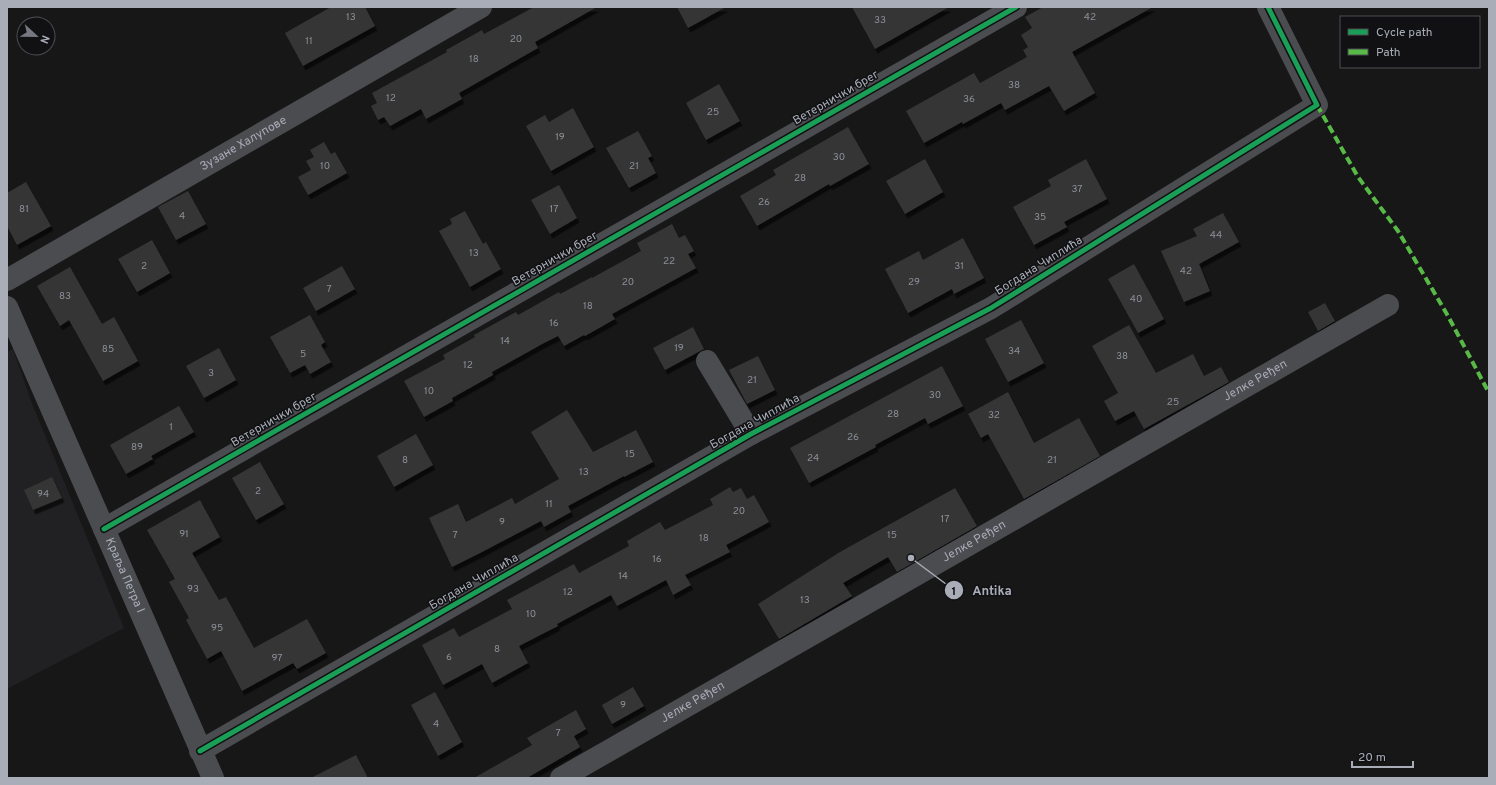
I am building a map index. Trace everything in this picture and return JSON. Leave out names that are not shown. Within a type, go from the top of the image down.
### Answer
[{"type":"street","name":"Зузане Халупове","points":[[7,280],[481,7]]},
{"type":"street","name":"Ветернички брег","points":[[104,529],[1016,7]]},
{"type":"street","name":"Богдана Чиплића","points":[[200,751],[751,434],[991,308],[1317,105],[1268,7]]},
{"type":"street","name":"Јелке Ређеп","points":[[561,778],[1388,305]]},
{"type":"street","name":"Краља Петра I","points":[[7,307],[213,778]]},
{"type":"street","points":[[707,361],[751,434]]},
{"type":"shaded area","points":[[13,349],[31,401],[124,628],[7,689],[7,352]]},
{"type":"building","points":[[331,7],[365,7],[375,26],[303,66],[285,33]]},
{"type":"building","points":[[534,7],[597,7],[535,42],[538,48],[459,93],[462,99],[426,119],[421,109],[390,126],[384,117],[378,120],[371,106],[377,103],[372,93],[447,52],[446,50],[482,30],[484,34]]},
{"type":"building","points":[[677,7],[726,7],[688,28]]},
{"type":"building","points":[[852,7],[949,7],[875,49]]},
{"type":"building","points":[[1043,7],[1153,7],[1072,52],[1095,93],[1064,111],[1049,86],[1005,110],[1001,103],[924,143],[906,111],[974,73],[980,83],[1027,57],[1023,50],[1028,47],[1021,35],[1032,28],[1025,17]]},
{"type":"building","points":[[719,84],[740,121],[706,140],[686,103]]},
{"type":"building","points":[[573,108],[594,147],[551,171],[526,126],[545,115],[549,122]]},
{"type":"building","points":[[848,127],[869,164],[830,186],[829,184],[757,226],[740,196],[776,175],[773,170]]},
{"type":"building","points":[[638,131],[652,156],[648,158],[656,173],[629,188],[606,148]]},
{"type":"building","points":[[324,142],[331,154],[335,152],[347,173],[308,195],[298,177],[311,170],[306,161],[314,157],[310,150]]},
{"type":"building","points":[[925,159],[943,192],[905,214],[886,181]]},
{"type":"building","points":[[1086,159],[1107,199],[1064,222],[1067,227],[1034,245],[1013,207],[1051,186],[1048,180]]},
{"type":"building","points":[[26,182],[51,226],[17,245],[7,226],[7,193]]},
{"type":"building","points":[[559,185],[577,218],[550,234],[531,200]]},
{"type":"building","points":[[188,191],[206,224],[176,240],[158,207]]},
{"type":"building","points":[[465,211],[483,244],[486,242],[501,269],[470,287],[439,231],[452,224],[450,219]]},
{"type":"building","points":[[1223,213],[1239,242],[1199,264],[1210,291],[1184,302],[1161,251],[1197,236],[1193,229]]},
{"type":"building","points":[[672,224],[679,238],[685,235],[694,251],[688,254],[696,268],[612,314],[615,319],[585,336],[584,335],[564,346],[558,336],[544,343],[492,372],[493,375],[452,398],[453,401],[424,417],[404,381],[445,359],[443,355],[475,337],[474,335],[516,312],[518,315],[559,292],[560,294],[592,278],[641,251],[637,243]]},
{"type":"building","points":[[963,238],[984,278],[954,294],[952,289],[908,313],[885,269],[919,251],[923,260]]},
{"type":"building","points":[[152,240],[170,273],[137,292],[118,259]]},
{"type":"building","points":[[1134,264],[1164,319],[1138,333],[1108,279]]},
{"type":"building","points":[[342,266],[355,289],[316,311],[303,288]]},
{"type":"building","points":[[70,267],[102,324],[114,317],[138,361],[103,381],[69,320],[60,326],[37,286]]},
{"type":"building","points":[[1325,303],[1335,321],[1318,331],[1308,312]]},
{"type":"building","points":[[310,315],[325,342],[321,345],[331,362],[310,374],[305,365],[290,373],[270,337]]},
{"type":"building","points":[[1021,320],[1044,363],[1008,382],[985,339]]},
{"type":"building","points":[[1129,325],[1156,373],[1193,354],[1204,376],[1221,367],[1229,382],[1144,429],[1134,411],[1115,421],[1104,401],[1118,393],[1092,346]]},
{"type":"building","points":[[693,327],[704,349],[665,370],[653,348]]},
{"type":"building","points":[[219,348],[236,380],[204,398],[186,366]]},
{"type":"building","points":[[758,356],[775,390],[747,404],[729,370]]},
{"type":"building","points":[[942,366],[963,406],[928,424],[925,418],[875,445],[876,447],[809,483],[790,448]]},
{"type":"building","points":[[1008,392],[1034,443],[1079,418],[1100,456],[1024,499],[988,434],[981,438],[968,414]]},
{"type":"building","points":[[179,406],[194,432],[151,456],[153,459],[126,474],[110,445]]},
{"type":"building","points":[[567,410],[593,452],[636,430],[653,462],[568,506],[571,512],[544,527],[541,521],[452,567],[429,518],[458,504],[466,522],[512,498],[515,504],[559,479],[531,432]]},
{"type":"building","points":[[416,434],[433,465],[394,487],[377,456]]},
{"type":"building","points":[[260,462],[284,504],[256,520],[232,478]]},
{"type":"building","points":[[52,477],[62,498],[33,510],[24,490]]},
{"type":"building","points":[[730,487],[733,492],[741,488],[747,499],[754,495],[769,522],[726,545],[730,552],[685,575],[691,585],[673,595],[666,580],[617,606],[611,595],[557,624],[558,626],[519,646],[528,663],[492,683],[482,664],[443,685],[422,645],[454,628],[459,637],[512,609],[507,600],[574,564],[579,573],[629,546],[627,541],[660,522],[665,530],[713,505],[710,499]]},
{"type":"building","points":[[955,488],[977,526],[897,572],[888,557],[843,583],[852,596],[779,639],[758,604],[840,552]]},
{"type":"building","points":[[200,500],[220,537],[192,553],[219,600],[226,597],[254,648],[307,619],[326,653],[297,669],[293,663],[242,691],[221,651],[207,659],[186,620],[189,618],[169,582],[175,579],[147,530]]},
{"type":"building","points":[[633,687],[644,706],[612,724],[602,705]]},
{"type":"building","points":[[435,692],[462,742],[438,756],[411,705]]},
{"type":"building","points":[[576,710],[586,729],[574,736],[580,747],[527,778],[474,778],[532,745],[527,738]]},
{"type":"building","points":[[356,755],[368,778],[311,778]]},
{"type":"marked path","points":[[1317,105],[1358,177],[1398,231],[1448,316],[1489,393]]},
{"type":"cycle path","points":[[104,529],[1016,7]]},
{"type":"cycle path","points":[[200,751],[751,434],[991,308],[1317,105],[1268,7]]},
{"type":"place","name":"Antika","points":[[911,558]]}]
